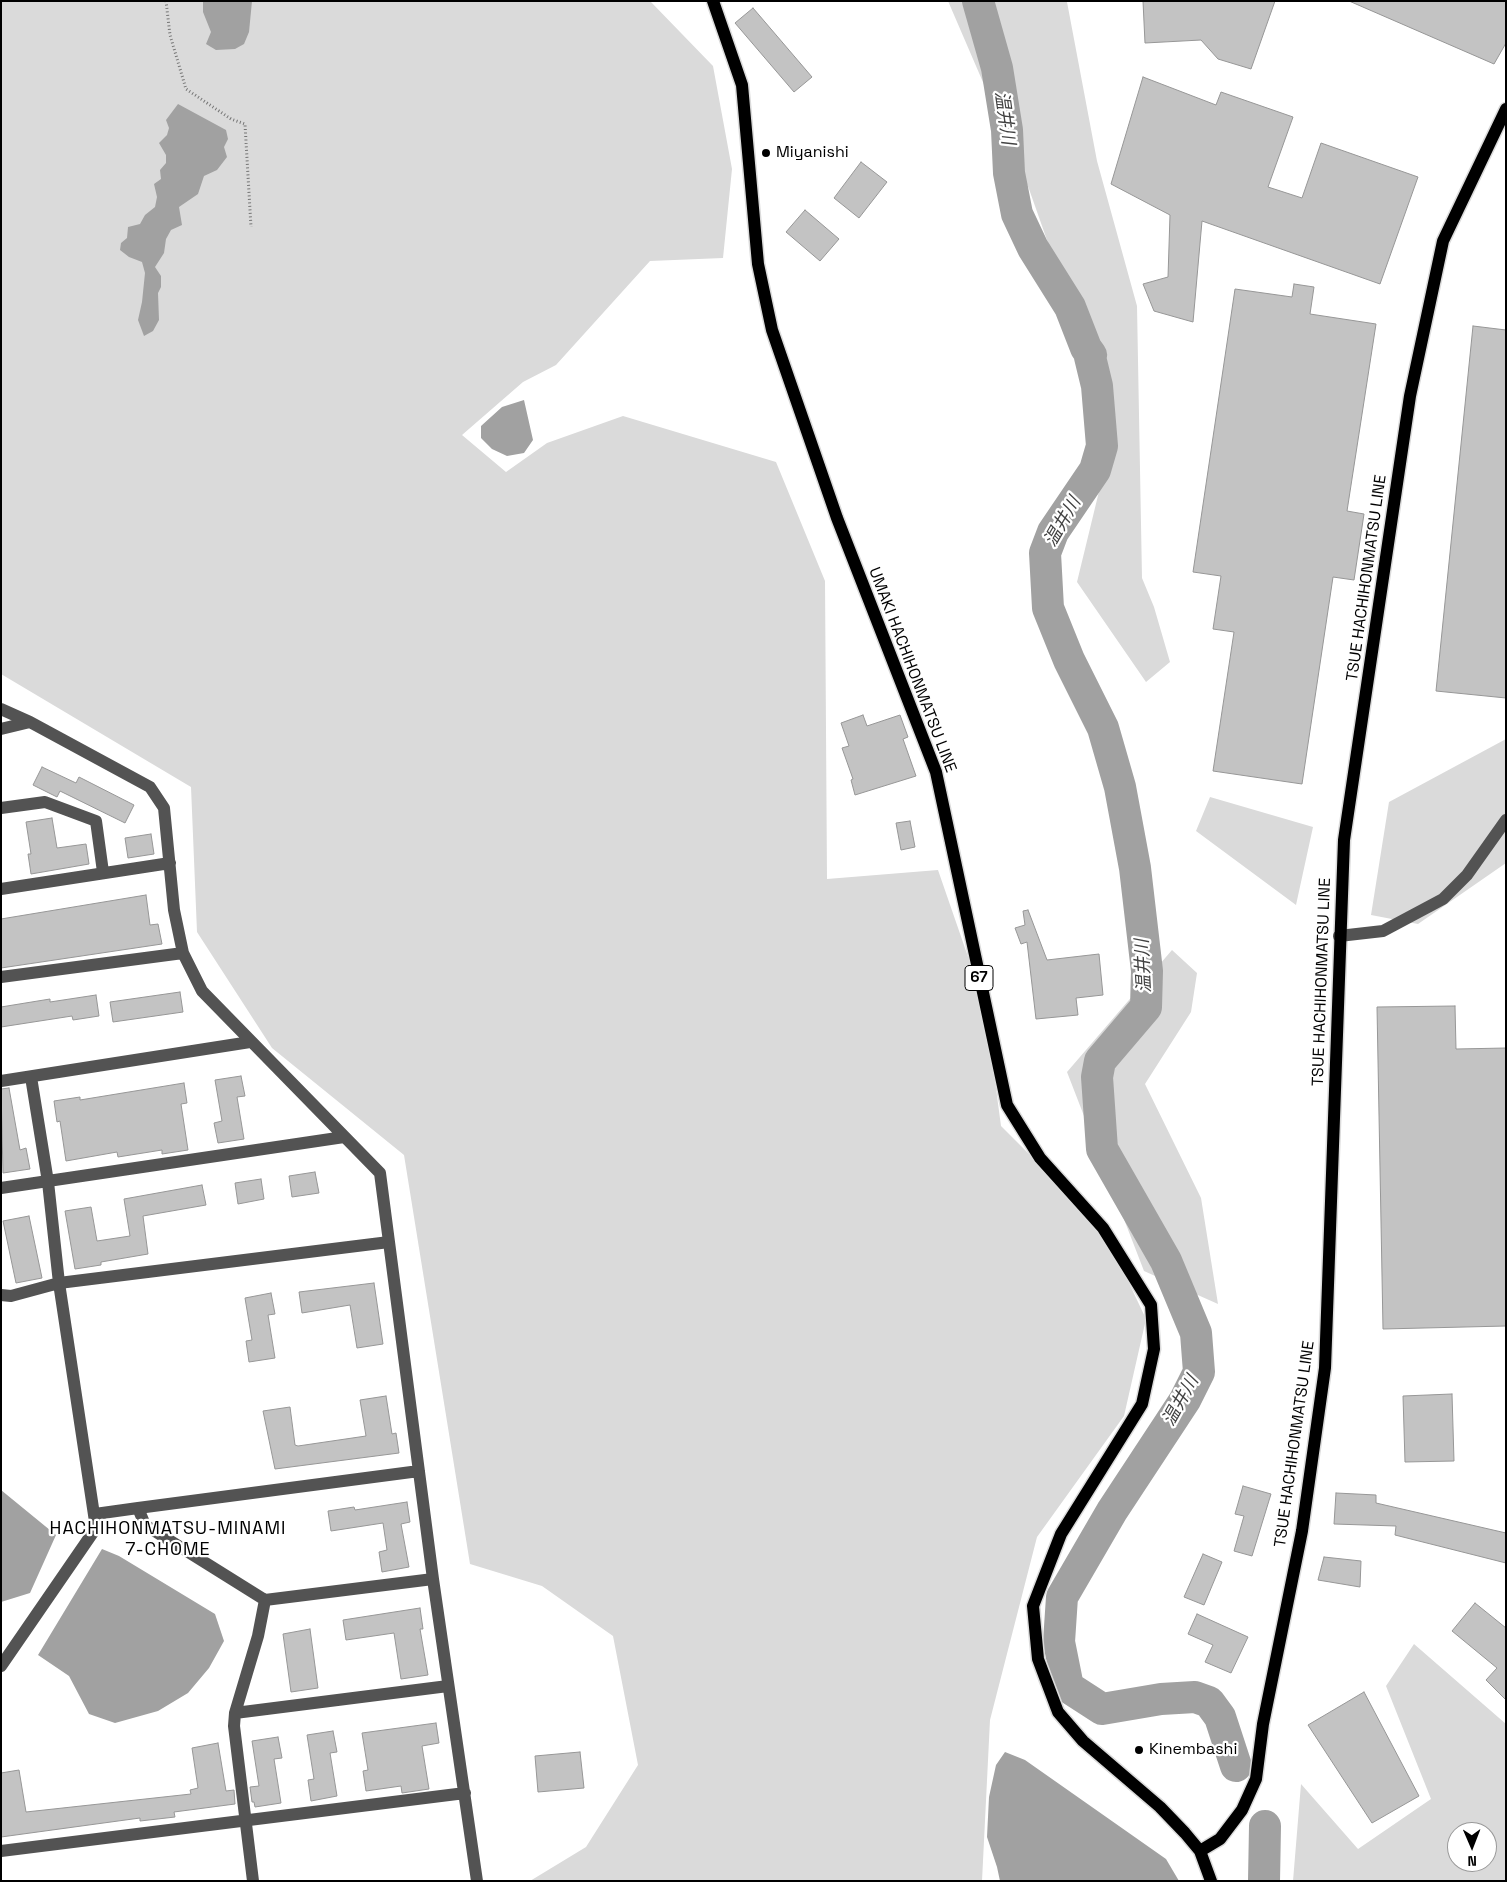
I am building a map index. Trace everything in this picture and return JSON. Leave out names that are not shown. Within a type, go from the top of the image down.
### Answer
[{"type":"main road","name":"UMAKI HACHIHONMATSU LINE","points":[[713,1],[742,85],[758,264],[772,330],[837,518],[936,772],[1007,1105],[1040,1158],[1103,1228],[1151,1305],[1154,1349],[1142,1404],[1058,1543],[1033,1606],[1038,1659],[1058,1712],[1082,1741],[1160,1807],[1200,1851],[1210,1881]]},
{"type":"main road","name":"TSUE HACHIHONMATSU LINE","points":[[1200,1851],[1220,1839],[1242,1810],[1256,1779],[1263,1724],[1302,1531],[1325,1368],[1339,936],[1344,840],[1410,396],[1443,241],[1506,109]]},
{"type":"street","points":[[1,709],[30,722],[150,787],[164,808],[174,910],[184,953],[202,991],[380,1173],[433,1579],[465,1793],[476,1881]]},
{"type":"street","points":[[1,729],[30,722]]},
{"type":"street","points":[[1,808],[45,802],[96,821],[103,872]]},
{"type":"street","points":[[1339,936],[1384,931],[1443,899],[1467,875],[1506,820]]},
{"type":"street","points":[[1,889],[170,863]]},
{"type":"street","points":[[1,978],[184,953]]},
{"type":"street","points":[[1,1081],[250,1042]]},
{"type":"street","points":[[1,1666],[96,1528],[59,1283],[48,1182],[31,1076]]},
{"type":"street","points":[[1,1188],[344,1137]]},
{"type":"street","points":[[1,1295],[11,1296],[59,1283],[389,1242]]},
{"type":"street","points":[[95,1514],[419,1471]]},
{"type":"street","points":[[138,1508],[145,1526],[265,1600],[433,1579]]},
{"type":"street","points":[[253,1881],[234,1726],[235,1713],[258,1636],[265,1600]]},
{"type":"street","points":[[235,1713],[448,1686]]},
{"type":"street","points":[[1,1851],[465,1793]]},
{"type":"path","points":[[166,1],[170,35],[186,90],[232,119],[245,124],[250,227]]},
{"type":"shaded area","points":[[1,1],[650,1],[713,66],[732,169],[723,258],[650,261],[556,365],[523,382],[462,435],[506,472],[547,443],[623,416],[776,462],[825,581],[827,879],[938,870],[985,1006],[1001,1126],[1103,1228],[1146,1319],[1124,1416],[1037,1537],[990,1720],[982,1881],[530,1881],[586,1847],[638,1765],[613,1636],[542,1586],[470,1564],[404,1155],[272,1048],[197,932],[191,787],[1,674]]},
{"type":"shaded area","points":[[203,1],[252,1],[249,32],[244,44],[235,49],[216,50],[206,44],[211,32],[203,12]]},
{"type":"shaded area","points":[[948,1],[1067,2],[1097,161],[1137,306],[1142,578],[1154,607],[1170,662],[1146,682],[1077,582],[1102,479],[1078,328],[1029,189]]},
{"type":"shaded area","points":[[178,104],[226,130],[228,139],[224,147],[227,157],[217,170],[204,176],[198,194],[179,207],[182,225],[171,230],[166,239],[164,253],[155,267],[161,276],[161,287],[158,293],[159,320],[153,331],[144,336],[138,320],[145,273],[142,262],[129,257],[120,250],[121,243],[127,238],[128,227],[140,224],[145,215],[155,207],[157,197],[154,184],[161,179],[160,170],[166,163],[166,155],[159,143],[167,135],[169,128],[166,120]]},
{"type":"shaded area","points":[[524,400],[533,440],[524,453],[507,456],[492,449],[481,438],[481,426],[502,407]]},
{"type":"shaded area","points":[[1506,739],[1506,863],[1418,924],[1371,915],[1389,802]]},
{"type":"shaded area","points":[[1210,797],[1313,827],[1296,905],[1196,831]]},
{"type":"shaded area","points":[[1172,950],[1197,973],[1191,1012],[1145,1084],[1201,1198],[1218,1304],[1144,1271],[1067,1072]]},
{"type":"shaded area","points":[[1,1490],[56,1535],[30,1593],[1,1602]]},
{"type":"shaded area","points":[[102,1549],[119,1556],[215,1614],[224,1641],[209,1668],[188,1693],[158,1711],[115,1723],[89,1714],[69,1676],[38,1655]]},
{"type":"shaded area","points":[[1414,1644],[1506,1724],[1506,1881],[1293,1881],[1301,1784],[1358,1849],[1431,1799],[1386,1686]]},
{"type":"shaded area","points":[[1005,1752],[1025,1760],[1166,1859],[1179,1881],[1000,1881],[987,1837],[989,1797],[996,1765]]},
{"type":"building","points":[[1143,1],[1275,1],[1251,69],[1218,59],[1201,40],[1145,43]]},
{"type":"building","points":[[1349,1],[1506,1],[1506,43],[1494,64]]},
{"type":"building","points":[[753,8],[812,77],[794,92],[735,23]]},
{"type":"building","points":[[1143,77],[1216,105],[1221,92],[1293,117],[1268,187],[1302,198],[1321,143],[1418,177],[1380,284],[1202,221],[1193,322],[1154,311],[1143,284],[1168,277],[1170,215],[1111,184]]},
{"type":"building","points":[[861,162],[887,182],[859,218],[834,198]]},
{"type":"building","points":[[805,210],[839,239],[820,261],[786,232]]},
{"type":"building","points":[[1294,284],[1314,287],[1310,314],[1376,324],[1347,511],[1364,514],[1354,580],[1333,577],[1302,784],[1213,771],[1234,632],[1213,629],[1221,576],[1193,572],[1235,289],[1292,297]]},
{"type":"building","points":[[1473,326],[1506,330],[1506,698],[1436,691]]},
{"type":"building","points":[[863,715],[867,726],[900,715],[908,737],[903,739],[916,776],[855,795],[851,780],[853,779],[842,748],[849,746],[841,723]]},
{"type":"building","points":[[42,767],[76,783],[79,777],[134,805],[125,823],[60,791],[57,797],[33,785]]},
{"type":"building","points":[[52,818],[57,848],[86,844],[89,864],[31,874],[28,854],[31,854],[26,822]]},
{"type":"building","points":[[910,821],[915,847],[901,850],[896,823]]},
{"type":"building","points":[[151,834],[154,854],[128,858],[125,838]]},
{"type":"building","points":[[146,895],[150,925],[158,924],[162,944],[1,968],[1,919]]},
{"type":"building","points":[[1028,910],[1047,960],[1099,954],[1103,995],[1076,998],[1078,1015],[1036,1019],[1027,942],[1021,944],[1015,928],[1025,925],[1023,911]]},
{"type":"building","points":[[180,992],[183,1012],[113,1022],[110,1002]]},
{"type":"building","points":[[96,995],[99,1016],[73,1020],[72,1016],[1,1027],[1,1007],[50,999],[50,1002]]},
{"type":"building","points":[[1455,1006],[1456,1049],[1506,1048],[1506,1326],[1383,1329],[1377,1007]]},
{"type":"building","points":[[241,1076],[245,1096],[237,1097],[244,1139],[218,1143],[214,1123],[222,1121],[215,1080]]},
{"type":"building","points":[[184,1083],[187,1103],[181,1104],[188,1150],[162,1154],[162,1150],[118,1157],[117,1152],[66,1161],[60,1121],[57,1122],[54,1101],[80,1097],[80,1100]]},
{"type":"building","points":[[9,1088],[20,1150],[26,1148],[30,1169],[3,1173],[1,1089]]},
{"type":"building","points":[[315,1172],[319,1193],[292,1197],[289,1176]]},
{"type":"building","points":[[261,1179],[264,1199],[238,1204],[235,1183]]},
{"type":"building","points":[[202,1185],[206,1205],[143,1216],[148,1254],[101,1262],[101,1265],[75,1269],[65,1211],[91,1207],[97,1241],[130,1236],[124,1199]]},
{"type":"building","points":[[29,1216],[42,1278],[16,1283],[3,1221]]},
{"type":"building","points":[[374,1283],[383,1344],[357,1348],[350,1305],[302,1313],[299,1292]]},
{"type":"building","points":[[271,1293],[275,1314],[268,1315],[275,1358],[249,1362],[246,1341],[252,1340],[245,1298]]},
{"type":"building","points":[[1452,1394],[1454,1461],[1405,1462],[1403,1396]]},
{"type":"building","points":[[386,1396],[392,1434],[396,1433],[399,1453],[275,1469],[263,1411],[290,1407],[295,1445],[298,1446],[366,1436],[360,1400]]},
{"type":"building","points":[[1243,1486],[1271,1494],[1252,1556],[1234,1551],[1244,1516],[1235,1514]]},
{"type":"building","points":[[1336,1493],[1376,1495],[1376,1503],[1506,1533],[1506,1563],[1395,1535],[1396,1526],[1334,1524]]},
{"type":"building","points":[[407,1502],[410,1522],[401,1524],[409,1567],[382,1572],[379,1552],[387,1550],[383,1523],[331,1531],[328,1511],[354,1507],[355,1510]]},
{"type":"building","points":[[1203,1554],[1222,1562],[1204,1605],[1184,1597]]},
{"type":"building","points":[[1324,1557],[1361,1561],[1360,1587],[1318,1580]]},
{"type":"building","points":[[1475,1603],[1506,1628],[1506,1700],[1486,1680],[1497,1668],[1452,1631]]},
{"type":"building","points":[[420,1608],[423,1629],[420,1629],[428,1675],[401,1679],[394,1633],[346,1640],[343,1620]]},
{"type":"building","points":[[1197,1614],[1248,1637],[1231,1673],[1205,1662],[1213,1645],[1188,1634]]},
{"type":"building","points":[[310,1629],[318,1688],[291,1692],[283,1634]]},
{"type":"building","points":[[1364,1692],[1419,1796],[1372,1823],[1308,1725]]},
{"type":"building","points":[[436,1723],[439,1743],[422,1746],[429,1789],[402,1793],[401,1786],[366,1791],[363,1771],[368,1770],[362,1733]]},
{"type":"building","points":[[333,1731],[337,1752],[330,1753],[337,1796],[311,1801],[308,1780],[314,1779],[307,1735]]},
{"type":"building","points":[[278,1737],[282,1758],[274,1759],[281,1803],[255,1807],[254,1802],[252,1802],[250,1787],[259,1786],[252,1741]]},
{"type":"building","points":[[218,1743],[226,1791],[234,1790],[235,1804],[174,1812],[175,1817],[140,1821],[140,1818],[1,1837],[1,1773],[19,1770],[26,1812],[191,1794],[190,1790],[198,1788],[192,1748]]},
{"type":"building","points":[[580,1752],[584,1788],[538,1792],[535,1756]]},
{"type":"waterway","name":"温井川","points":[[978,1],[997,68],[1007,130],[1009,173],[1017,214],[1033,248],[1070,307],[1086,348],[1091,355],[1097,386],[1102,446],[1095,470],[1053,532],[1045,553],[1048,608],[1069,660],[1103,728],[1120,787],[1135,868],[1147,971],[1146,1007],[1100,1061],[1097,1077],[1102,1149],[1166,1261],[1196,1333],[1199,1372],[1185,1400],[1112,1511],[1062,1597],[1059,1642],[1068,1687],[1102,1709],[1161,1699],[1195,1697],[1209,1702],[1220,1717],[1236,1766]]},
{"type":"waterway","name":"温井川","points":[[1264,1881],[1265,1826]]},
{"type":"place","name":"Miyanishi","points":[[766,153]]},
{"type":"place","name":"Kinembashi","points":[[1139,1750]]},
{"type":"district","name":"HACHIHONMATSU-MINAMI 7-CHOME","points":[[168,1539]]}]
